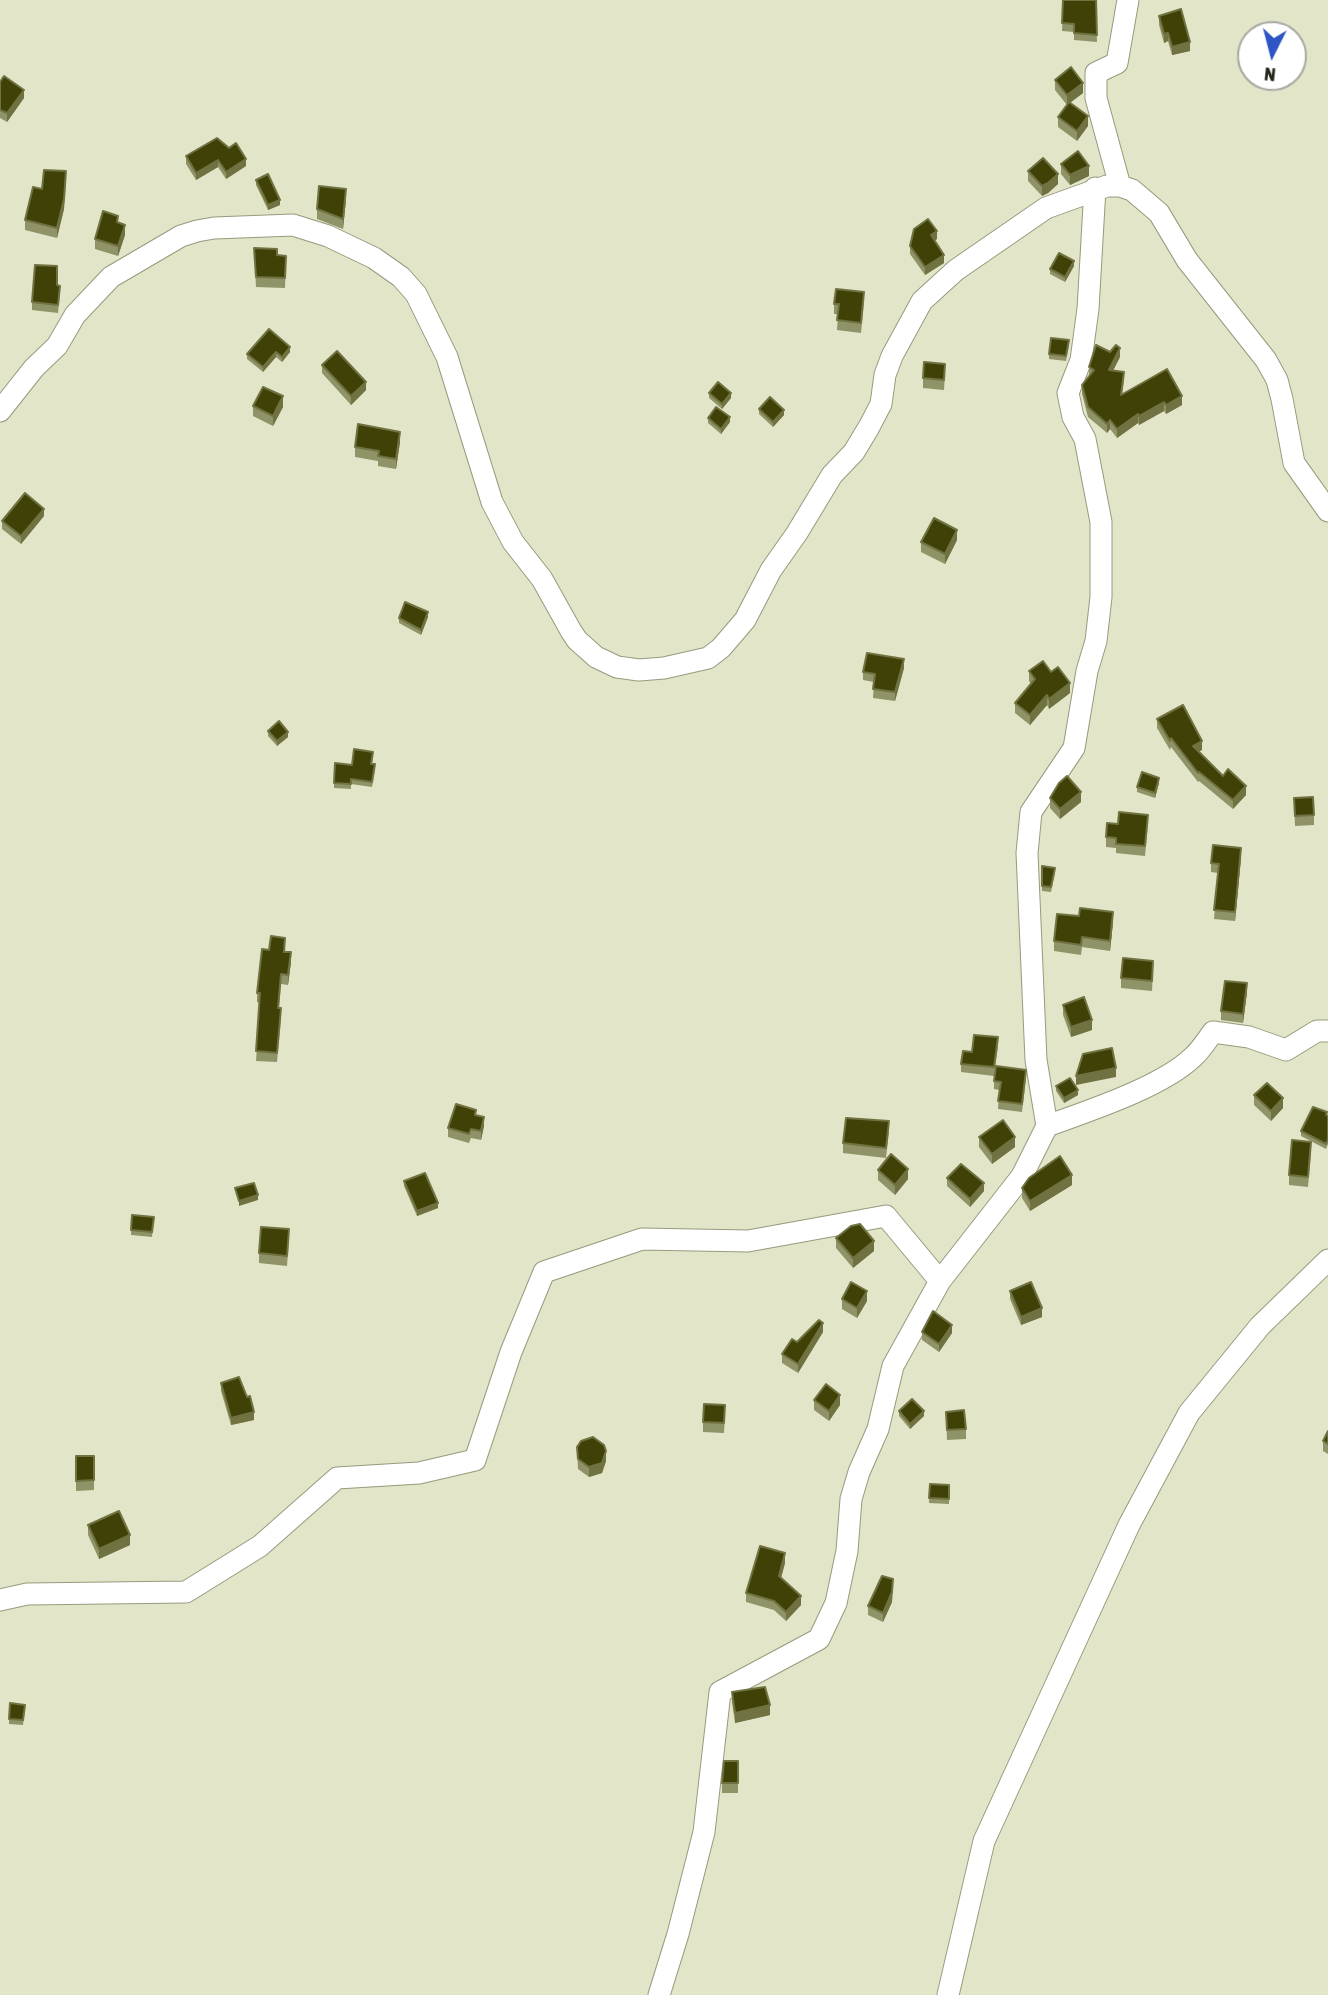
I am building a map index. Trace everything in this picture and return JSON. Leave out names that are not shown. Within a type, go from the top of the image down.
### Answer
[{"type":"street","points":[[1120,186],[1096,98],[1096,73],[1117,63],[1128,0]]},
{"type":"street","points":[[0,411],[34,368],[57,346],[75,315],[111,277],[181,236],[214,228],[293,226],[328,236],[374,258],[401,277],[416,294],[447,357],[492,502],[502,524],[542,579],[577,640],[596,657],[617,667],[639,670],[678,665],[708,658],[716,653],[745,620],[771,570],[832,475],[854,452],[869,427],[881,404],[885,375],[892,356],[922,301],[956,270],[1046,208],[1096,188],[1120,186],[1132,190],[1159,213],[1187,260],[1266,360],[1277,380],[1294,463],[1328,511]]},
{"type":"street","points":[[659,1995],[704,1832],[720,1692],[819,1639],[836,1603],[847,1551],[851,1499],[859,1472],[878,1429],[894,1366],[940,1281],[1022,1176],[1047,1126],[1036,1060],[1027,853],[1031,812],[1074,748],[1100,608],[1101,522],[1085,439],[1073,417],[1068,393],[1082,360],[1096,188]]},
{"type":"street","points":[[1047,1126],[1129,1095],[1161,1079],[1192,1058],[1213,1032],[1248,1037],[1286,1050],[1317,1031],[1328,1031]]},
{"type":"street","points":[[0,1600],[27,1594],[186,1592],[260,1546],[337,1478],[419,1473],[475,1460],[511,1352],[544,1272],[642,1239],[748,1241],[886,1216],[940,1281]]},
{"type":"street","points":[[948,1995],[984,1841],[1129,1525],[1189,1413],[1260,1326],[1328,1260]]},
{"type":"building","points":[[1063,0],[1096,0],[1097,35],[1074,33],[1074,24],[1062,23]]},
{"type":"building","points":[[1181,9],[1190,42],[1172,47],[1168,33],[1164,34],[1159,16]]},
{"type":"building","points":[[1071,67],[1083,83],[1067,95],[1055,80]]},
{"type":"building","points":[[4,76],[24,90],[7,113],[0,110],[0,82]]},
{"type":"building","points":[[1069,102],[1088,116],[1077,131],[1058,117]]},
{"type":"building","points":[[217,138],[229,148],[236,143],[246,159],[226,172],[218,160],[196,173],[186,156]]},
{"type":"building","points":[[1078,151],[1089,166],[1070,175],[1061,164]]},
{"type":"building","points":[[1043,158],[1058,174],[1042,186],[1028,171]]},
{"type":"building","points":[[44,170],[66,171],[64,199],[57,228],[25,220],[33,187],[42,189]]},
{"type":"building","points":[[268,174],[280,200],[268,205],[256,180]]},
{"type":"building","points":[[319,186],[346,189],[343,219],[317,209]]},
{"type":"building","points":[[103,211],[118,216],[117,222],[125,225],[118,246],[95,239]]},
{"type":"building","points":[[928,219],[937,231],[931,235],[944,255],[925,267],[910,246],[914,229]]},
{"type":"building","points":[[254,248],[277,249],[277,255],[286,256],[285,278],[256,277]]},
{"type":"building","points":[[1059,253],[1074,261],[1065,277],[1050,269]]},
{"type":"building","points":[[35,265],[57,266],[57,285],[60,286],[58,305],[32,302]]},
{"type":"building","points":[[836,289],[864,292],[861,323],[837,320],[839,304],[834,304]]},
{"type":"building","points":[[269,329],[290,347],[282,357],[276,352],[263,367],[247,354]]},
{"type":"building","points":[[1051,338],[1069,340],[1066,356],[1049,354]]},
{"type":"building","points":[[1096,345],[1110,352],[1116,345],[1120,348],[1109,370],[1124,372],[1121,395],[1167,369],[1182,396],[1166,405],[1164,402],[1139,416],[1138,414],[1117,429],[1110,420],[1107,424],[1088,407],[1082,385],[1094,370],[1089,367]]},
{"type":"building","points":[[337,351],[366,382],[351,396],[322,365]]},
{"type":"building","points":[[924,362],[945,364],[944,380],[923,378]]},
{"type":"building","points":[[718,382],[731,393],[722,404],[709,393]]},
{"type":"building","points":[[263,387],[283,396],[273,416],[253,406]]},
{"type":"building","points":[[770,397],[784,410],[773,422],[759,409]]},
{"type":"building","points":[[716,407],[730,417],[721,429],[708,418]]},
{"type":"building","points":[[358,424],[400,432],[396,459],[378,456],[379,451],[355,447]]},
{"type":"building","points":[[25,493],[44,509],[21,536],[2,521]]},
{"type":"building","points":[[934,518],[957,530],[945,554],[921,542]]},
{"type":"building","points":[[405,602],[428,612],[421,630],[399,618]]},
{"type":"building","points":[[867,653],[904,659],[895,692],[873,689],[875,674],[863,672]]},
{"type":"building","points":[[1043,661],[1051,672],[1058,667],[1070,683],[1049,699],[1047,695],[1030,715],[1015,703],[1035,679],[1029,671]]},
{"type":"building","points":[[1183,705],[1202,741],[1193,746],[1223,776],[1228,769],[1246,786],[1233,800],[1198,773],[1171,738],[1170,741],[1157,719]]},
{"type":"building","points":[[279,721],[288,732],[277,741],[268,731]]},
{"type":"building","points":[[354,749],[373,752],[371,764],[375,764],[372,782],[351,779],[351,784],[334,783],[335,763],[352,765]]},
{"type":"building","points":[[1142,772],[1159,778],[1155,793],[1137,787]]},
{"type":"building","points":[[1067,776],[1081,792],[1060,809],[1050,798]]},
{"type":"building","points":[[1313,797],[1314,815],[1295,816],[1294,798]]},
{"type":"building","points":[[1119,812],[1148,815],[1145,846],[1116,844],[1116,838],[1106,837],[1107,823],[1118,824]]},
{"type":"building","points":[[1213,845],[1241,848],[1235,912],[1214,910],[1219,864],[1211,863]]},
{"type":"building","points":[[1042,866],[1055,868],[1051,887],[1042,886]]},
{"type":"building","points":[[1080,908],[1113,912],[1110,941],[1082,937],[1081,945],[1054,941],[1057,914],[1079,916]]},
{"type":"building","points":[[271,936],[285,938],[284,952],[291,952],[288,975],[281,974],[277,1053],[256,1051],[260,993],[257,993],[262,949],[269,950]]},
{"type":"building","points":[[1123,958],[1153,961],[1152,981],[1121,978]]},
{"type":"building","points":[[1225,981],[1247,983],[1243,1014],[1221,1011]]},
{"type":"building","points":[[1084,997],[1092,1020],[1071,1027],[1063,1005]]},
{"type":"building","points":[[974,1035],[998,1037],[994,1067],[961,1064],[963,1051],[972,1052]]},
{"type":"building","points":[[1112,1048],[1116,1068],[1076,1076],[1083,1054]]},
{"type":"building","points":[[996,1066],[1026,1070],[1022,1104],[998,1101],[1001,1082],[994,1081]]},
{"type":"building","points":[[1070,1078],[1078,1090],[1064,1098],[1056,1086]]},
{"type":"building","points":[[1267,1083],[1283,1098],[1271,1111],[1254,1095]]},
{"type":"building","points":[[456,1104],[476,1110],[475,1115],[484,1117],[481,1131],[471,1129],[469,1134],[448,1128]]},
{"type":"building","points":[[1313,1107],[1327,1112],[1326,1144],[1301,1131]]},
{"type":"building","points":[[846,1118],[889,1121],[886,1148],[843,1143]]},
{"type":"building","points":[[1003,1120],[1015,1137],[992,1154],[979,1137]]},
{"type":"building","points":[[1292,1140],[1311,1142],[1308,1177],[1289,1175]]},
{"type":"building","points":[[891,1154],[908,1169],[895,1185],[878,1170]]},
{"type":"building","points":[[1060,1156],[1072,1175],[1030,1201],[1022,1188],[1029,1178]]},
{"type":"building","points":[[961,1164],[984,1183],[970,1199],[947,1178]]},
{"type":"building","points":[[425,1173],[438,1203],[417,1211],[404,1181]]},
{"type":"building","points":[[254,1183],[258,1195],[239,1201],[235,1188]]},
{"type":"building","points":[[132,1215],[154,1217],[152,1232],[131,1230]]},
{"type":"building","points":[[860,1224],[874,1241],[853,1258],[836,1238],[851,1226]]},
{"type":"building","points":[[261,1227],[289,1229],[287,1256],[259,1253]]},
{"type":"building","points":[[851,1282],[867,1291],[857,1308],[842,1299]]},
{"type":"building","points":[[1031,1282],[1042,1308],[1021,1317],[1010,1291]]},
{"type":"building","points":[[933,1311],[952,1325],[939,1344],[922,1332]]},
{"type":"building","points":[[819,1320],[823,1323],[798,1364],[782,1354],[792,1339],[797,1342]]},
{"type":"building","points":[[239,1377],[247,1397],[250,1396],[254,1412],[231,1418],[221,1383]]},
{"type":"building","points":[[826,1384],[840,1395],[829,1411],[814,1400]]},
{"type":"building","points":[[912,1399],[924,1411],[910,1424],[899,1411]]},
{"type":"building","points":[[704,1404],[725,1405],[724,1423],[703,1422]]},
{"type":"building","points":[[964,1410],[966,1429],[947,1430],[946,1412]]},
{"type":"building","points":[[1328,1431],[1328,1444],[1323,1441]]},
{"type":"building","points":[[593,1437],[604,1445],[606,1451],[602,1463],[589,1467],[578,1459],[577,1447],[581,1441]]},
{"type":"building","points":[[76,1456],[94,1456],[94,1480],[76,1481]]},
{"type":"building","points":[[930,1484],[949,1485],[949,1499],[929,1498]]},
{"type":"building","points":[[119,1511],[130,1535],[99,1549],[88,1525]]},
{"type":"building","points":[[760,1546],[785,1553],[779,1576],[801,1596],[786,1612],[774,1601],[746,1593]]},
{"type":"building","points":[[882,1576],[893,1579],[892,1592],[883,1613],[868,1606]]},
{"type":"building","points":[[765,1687],[770,1705],[735,1713],[732,1692]]},
{"type":"building","points":[[10,1703],[25,1705],[23,1720],[9,1719]]},
{"type":"building","points":[[724,1761],[738,1761],[738,1783],[722,1783]]}]
